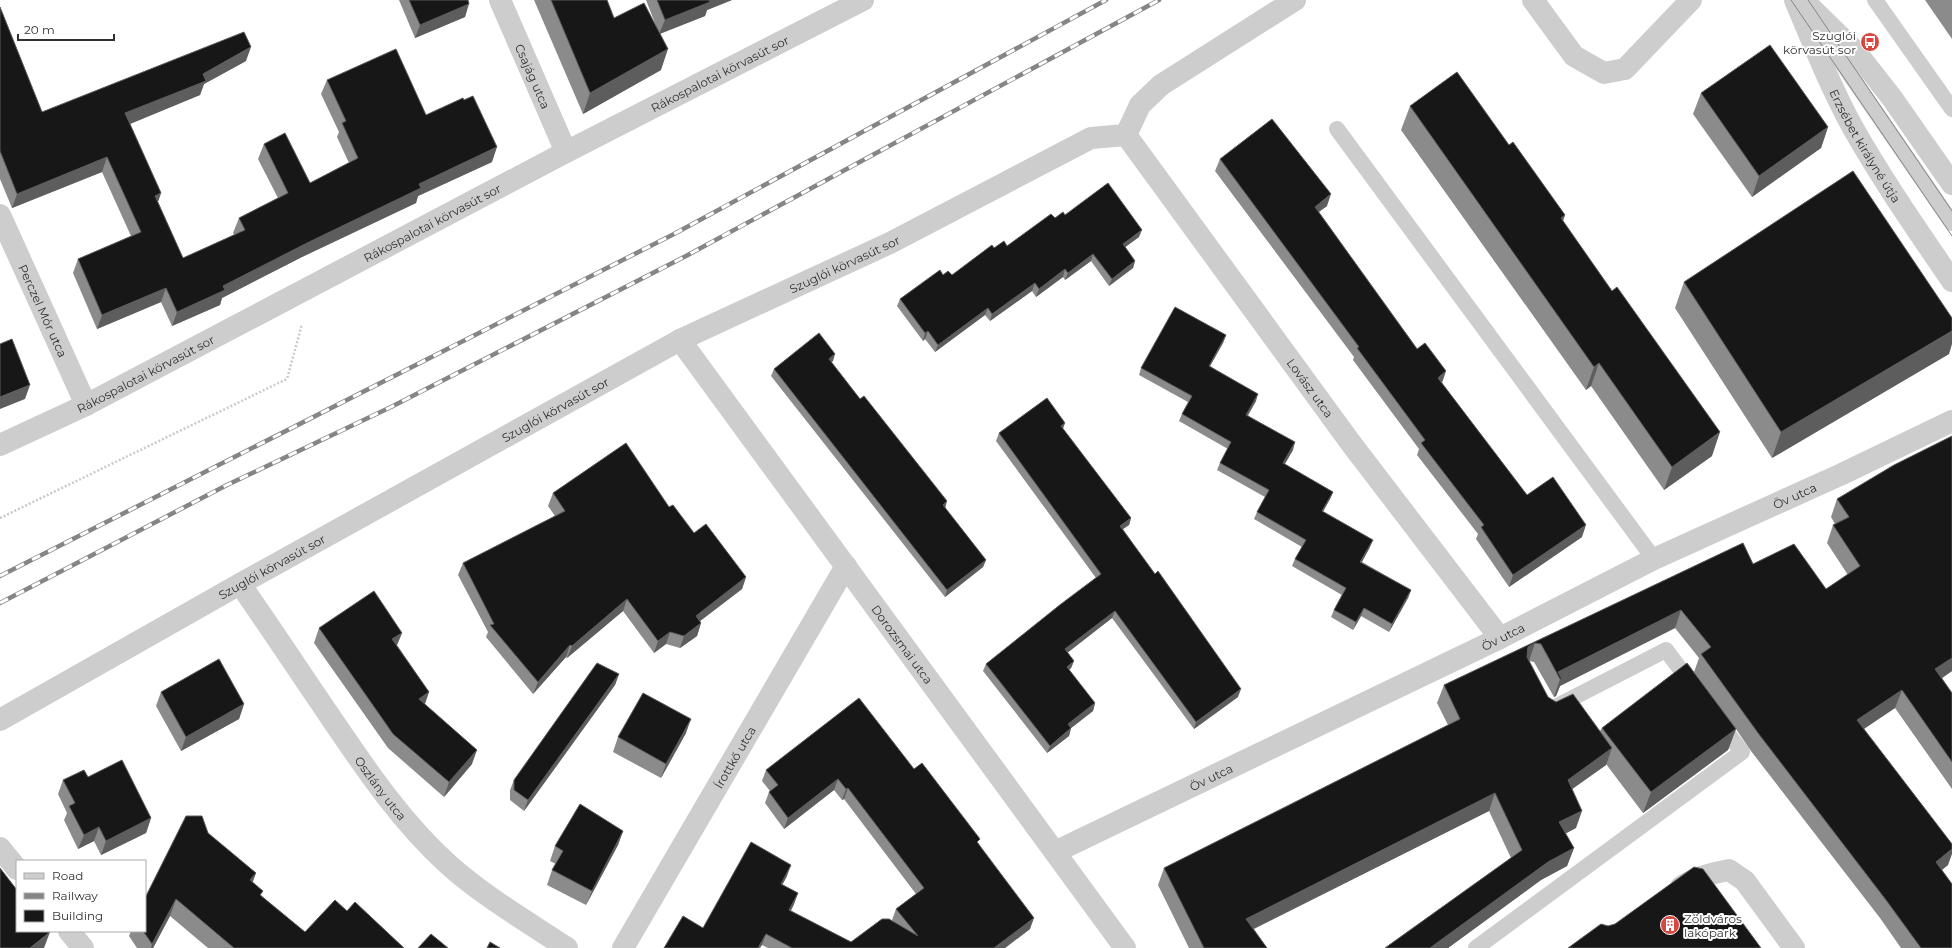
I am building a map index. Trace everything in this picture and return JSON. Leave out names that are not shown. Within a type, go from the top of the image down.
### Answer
[{"type":"street","name":"Csajág utca","points":[[500,0],[566,152]]},
{"type":"street","name":"Rákospalotai körvasút sor","points":[[0,445],[86,405],[566,152],[864,0]]},
{"type":"street","points":[[1126,135],[1140,105],[1162,85],[1295,0]]},
{"type":"street","points":[[1533,0],[1574,56],[1604,73],[1626,68],[1692,0]]},
{"type":"street","name":"Erzsébet királyné útja","points":[[1795,0],[1825,72],[1853,127],[1884,179],[1952,282]]},
{"type":"street","points":[[1803,0],[1856,52],[1892,98],[1952,184]]},
{"type":"street","name":"Szuglói körvasút sor","points":[[0,720],[240,584],[680,340],[890,243],[1091,138],[1126,135]]},
{"type":"street","name":"Lovász utca","points":[[1126,135],[1353,446],[1500,638]]},
{"type":"street","name":"Perczel Mór utca","points":[[0,215],[86,405]]},
{"type":"street","name":"Dorozsmai utca","points":[[680,340],[1125,948]]},
{"type":"street","name":"Öv utca","points":[[1055,852],[1500,638],[1654,558],[1842,474],[1952,421]]},
{"type":"street","name":"Írottkő utca","points":[[623,948],[846,566]]},
{"type":"street","name":"Oszlány utca","points":[[240,584],[362,765],[396,809],[423,839],[451,866],[567,948]]},
{"type":"street","points":[[0,848],[16,868]]},
{"type":"street","points":[[1665,898],[1690,880],[1716,872],[1729,870],[1745,881],[1794,948]]},
{"type":"street","points":[[70,932],[83,948]]},
{"type":"lane","name":"Erzsébet királyné útja","points":[[1798,0],[1952,223]]},
{"type":"lane","points":[[1875,0],[1952,109]]},
{"type":"lane","points":[[1337,129],[1654,558]]},
{"type":"lane","points":[[1543,697],[1550,710],[1666,650],[1699,694]]},
{"type":"lane","points":[[1476,948],[1742,752],[1709,707]]},
{"type":"path","points":[[0,518],[287,379],[311,286]]},
{"type":"building","points":[[409,0],[468,0],[469,4],[420,25]]},
{"type":"building","points":[[551,0],[607,0],[614,18],[644,3],[668,49],[590,93]]},
{"type":"building","points":[[657,0],[709,0],[710,2],[665,20]]},
{"type":"building","points":[[0,7],[42,112],[244,32],[251,47],[203,74],[206,81],[125,113],[161,193],[155,196],[183,258],[245,230],[239,218],[288,193],[264,144],[285,133],[310,183],[358,158],[342,123],[346,121],[327,80],[396,49],[426,115],[463,98],[464,100],[473,96],[497,147],[419,184],[421,188],[307,243],[223,286],[225,290],[177,312],[166,288],[102,315],[78,259],[141,232],[107,157],[17,194],[0,151]]},
{"type":"building","points":[[1770,45],[1828,127],[1759,176],[1701,93]]},
{"type":"building","points":[[1457,72],[1509,145],[1513,142],[1565,215],[1561,218],[1612,291],[1617,287],[1720,432],[1672,467],[1599,363],[1594,367],[1410,106]]},
{"type":"building","points":[[1272,119],[1331,194],[1315,207],[1417,349],[1425,343],[1446,371],[1438,378],[1527,495],[1553,477],[1586,525],[1513,575],[1481,527],[1484,525],[1421,443],[1425,440],[1357,348],[1359,347],[1220,159]]},
{"type":"building","points":[[1853,171],[1952,318],[1952,331],[1781,432],[1684,282]]},
{"type":"building","points":[[1108,183],[1142,230],[1123,244],[1135,261],[1112,279],[1093,254],[1068,273],[1065,269],[1039,289],[1035,283],[992,314],[988,308],[938,345],[928,331],[925,333],[900,299],[940,270],[943,275],[948,271],[952,275],[992,245],[994,248],[1004,241],[1007,246],[1051,214],[1055,218],[1063,212],[1065,215]]},
{"type":"building","points":[[1175,307],[1226,335],[1209,366],[1258,394],[1246,415],[1295,442],[1283,463],[1333,492],[1322,511],[1373,540],[1360,562],[1411,590],[1392,624],[1364,608],[1356,622],[1334,610],[1346,588],[1295,559],[1306,540],[1257,512],[1269,490],[1220,463],[1231,442],[1182,414],[1192,396],[1141,368]]},
{"type":"building","points":[[819,333],[835,354],[829,359],[860,399],[864,396],[947,501],[943,505],[986,560],[947,590],[774,369]]},
{"type":"building","points":[[12,339],[30,385],[0,397],[0,344]]},
{"type":"building","points":[[1047,398],[1065,423],[1061,426],[1131,518],[1120,526],[1155,574],[1158,571],[1241,689],[1196,722],[1115,611],[1065,649],[1074,661],[1067,667],[1095,703],[1068,724],[1071,728],[1050,746],[986,664],[1101,574],[999,433]]},
{"type":"building","points":[[1952,436],[1952,658],[1935,669],[1952,693],[1952,762],[1902,690],[1857,720],[1952,844],[1952,849],[1936,862],[1952,884],[1952,948],[1921,948],[1758,733],[1701,654],[1711,647],[1681,610],[1558,672],[1562,679],[1560,679],[1541,644],[1535,643],[1528,647],[1527,657],[1548,697],[1556,702],[1573,694],[1612,748],[1568,780],[1582,811],[1559,822],[1574,848],[1548,862],[1430,948],[1385,948],[1522,850],[1495,793],[1246,919],[1267,948],[1204,948],[1164,868],[1460,719],[1444,685],[1743,543],[1753,564],[1794,544],[1826,589],[1860,566],[1833,525],[1849,517],[1837,499],[1894,465]]},
{"type":"building","points":[[626,443],[669,507],[673,505],[694,533],[706,524],[746,577],[696,616],[701,623],[684,636],[670,632],[658,641],[627,599],[572,646],[570,645],[538,682],[490,625],[494,624],[463,563],[565,511],[553,493]]},
{"type":"building","points":[[374,591],[402,633],[392,639],[429,692],[419,699],[477,750],[449,782],[393,734],[319,628]]},
{"type":"building","points":[[219,659],[244,704],[186,737],[161,692]]},
{"type":"building","points":[[597,663],[619,674],[528,800],[514,790],[514,780]]},
{"type":"building","points":[[1687,663],[1736,729],[1651,792],[1602,728]]},
{"type":"building","points":[[643,693],[691,719],[666,764],[618,737]]},
{"type":"building","points":[[859,698],[914,769],[922,763],[980,839],[977,842],[1034,918],[994,948],[792,948],[766,934],[758,948],[664,948],[683,916],[703,928],[751,842],[791,865],[781,884],[798,893],[789,910],[851,942],[882,919],[889,919],[918,936],[896,909],[924,888],[848,788],[846,789],[838,779],[788,818],[769,792],[778,785],[766,770]]},
{"type":"building","points":[[122,760],[151,818],[106,841],[99,827],[84,835],[69,806],[75,803],[63,780],[84,770],[88,777]]},
{"type":"building","points":[[580,804],[623,831],[592,891],[552,870],[563,851],[555,846]]},
{"type":"building","points":[[186,816],[202,816],[208,833],[256,873],[250,880],[263,891],[260,895],[305,932],[335,900],[347,911],[355,902],[404,948],[234,948],[176,899],[152,944],[144,932],[146,932],[146,896]]},
{"type":"building","points":[[1694,867],[1703,869],[1761,948],[1568,948],[1601,924],[1608,926],[1615,924]]},
{"type":"building","points":[[0,868],[16,889],[16,932],[50,932],[30,948],[0,948]]},
{"type":"building","points":[[431,934],[448,948],[418,948]]},
{"type":"building","points":[[490,942],[500,948],[487,948]]},
{"type":"tram line","points":[[1791,0],[1952,236]]},
{"type":"tram line","points":[[1808,0],[1952,211]]},
{"type":"railway","points":[[0,576],[674,234],[1106,0]]},
{"type":"railway","points":[[0,603],[227,485],[391,407],[686,256],[1159,0]]},
{"type":"place","name":"Szuglói körvasút sor","points":[[1870,42]]},
{"type":"place","name":"Zöldváros lakópark","points":[[1670,925]]}]
